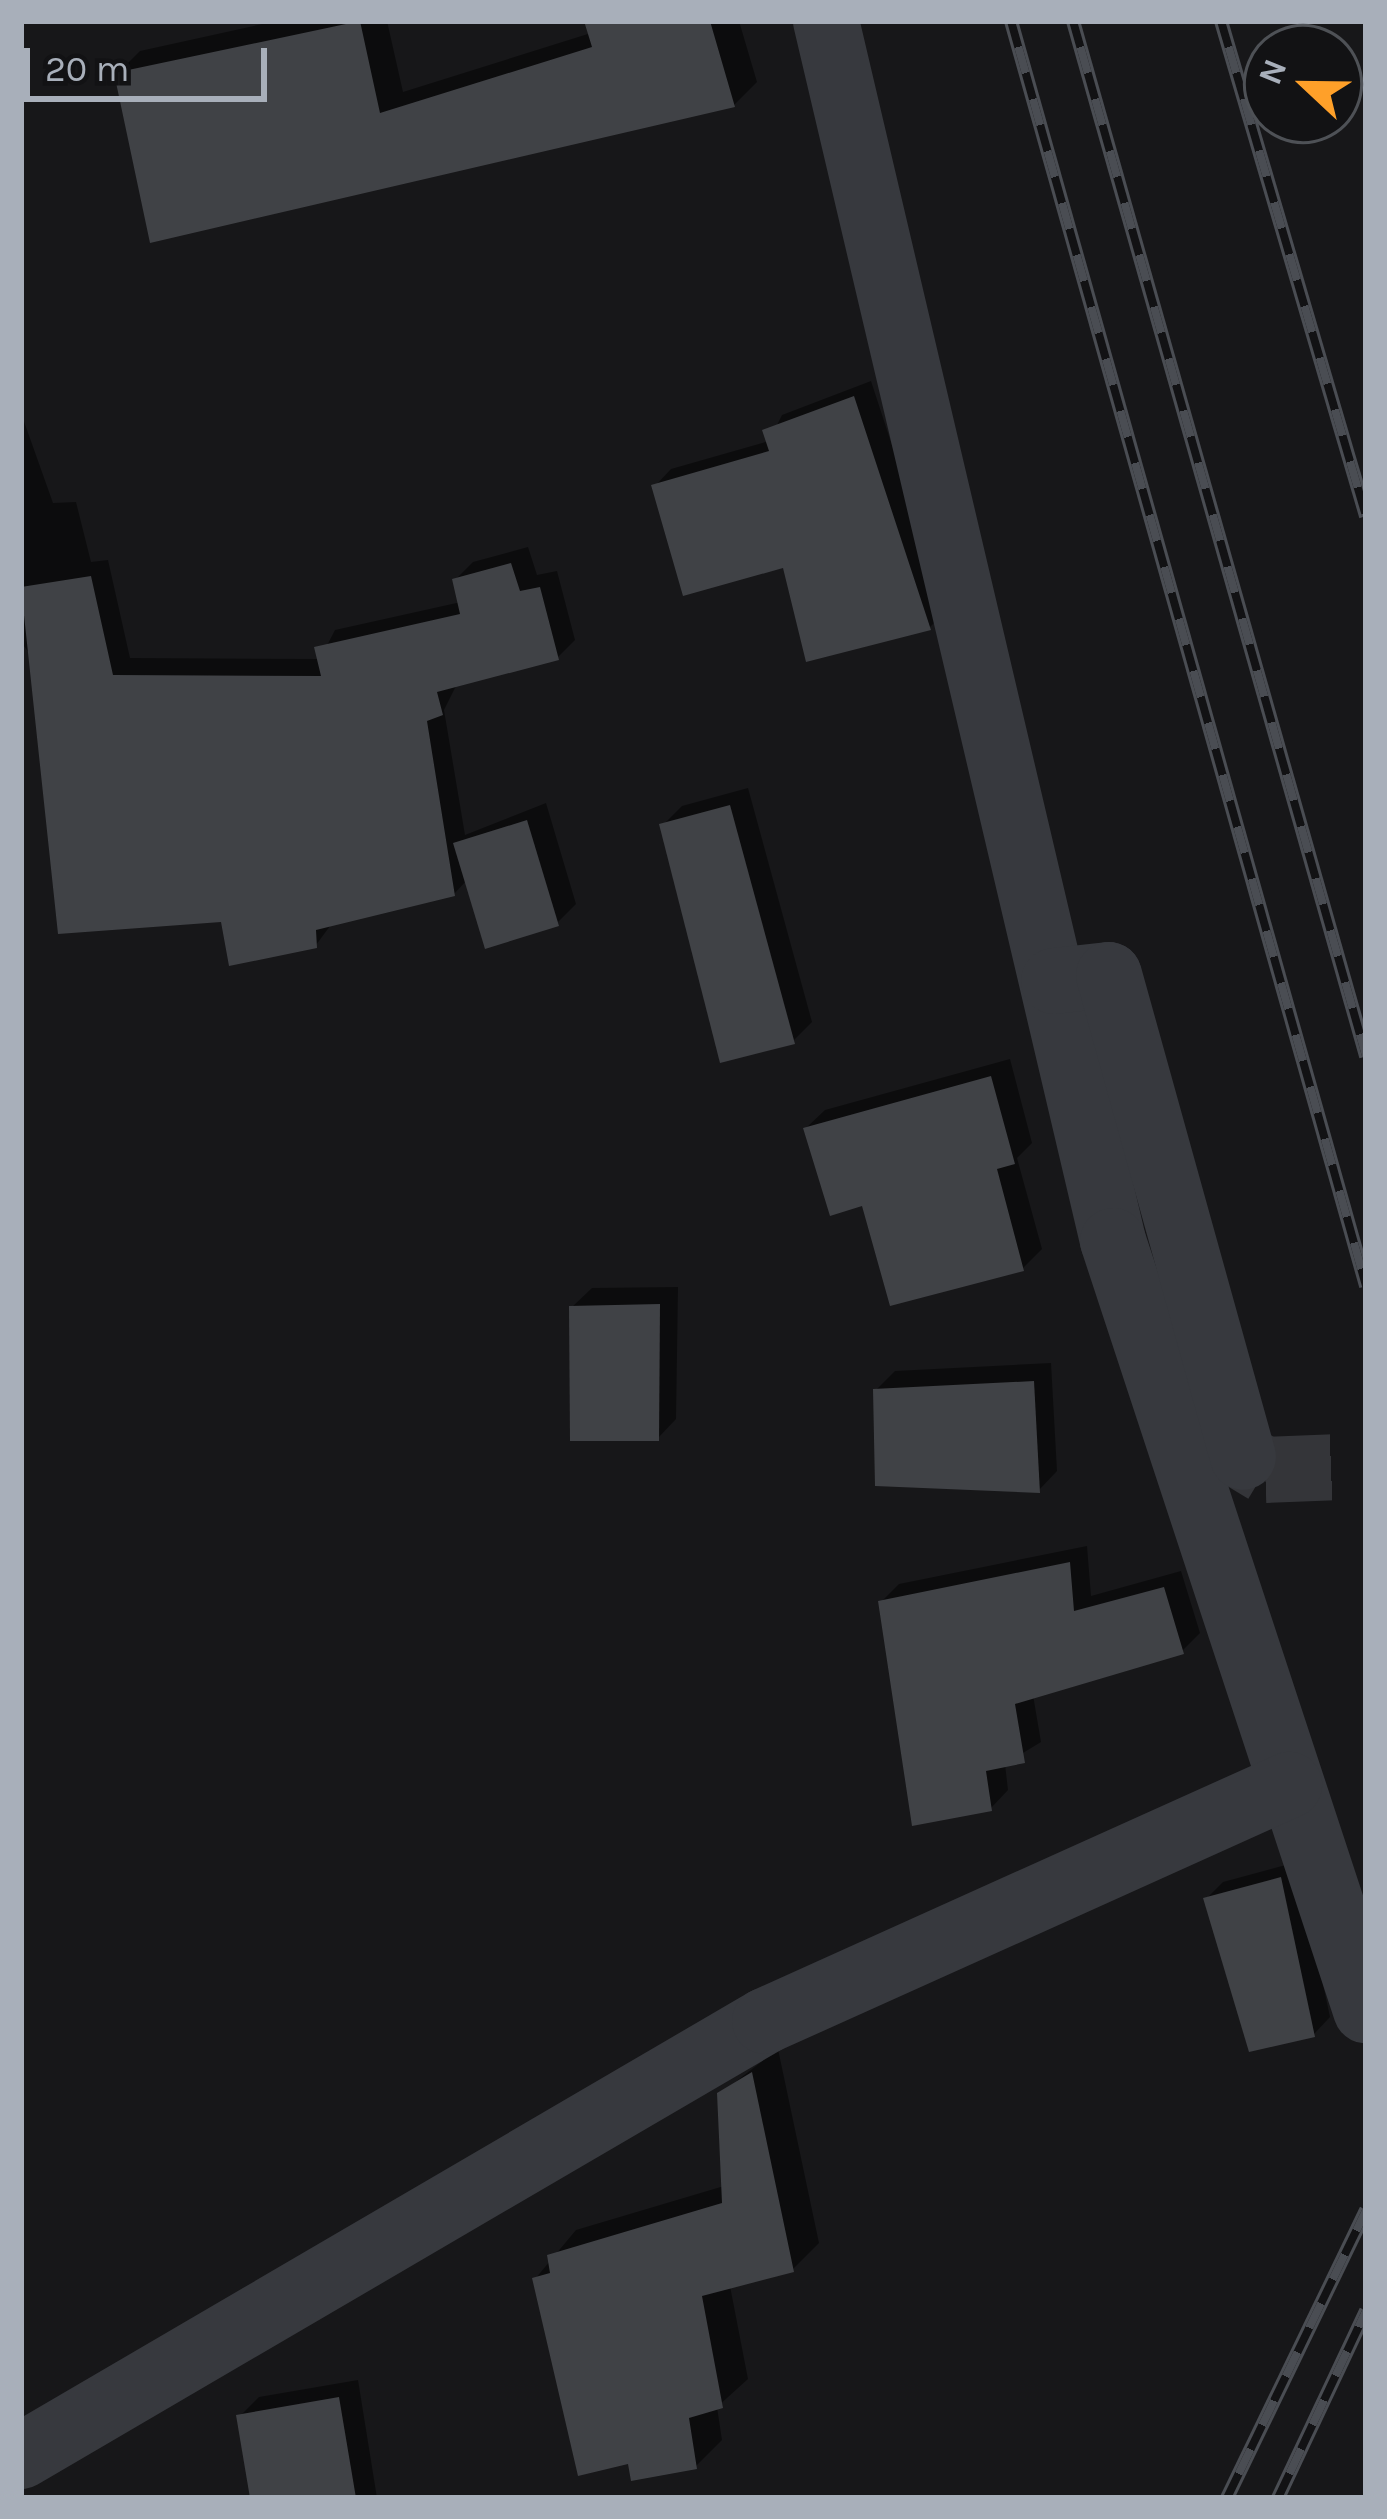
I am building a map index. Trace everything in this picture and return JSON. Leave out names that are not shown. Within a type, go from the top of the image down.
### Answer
[{"type":"street","points":[[826,21],[1113,1241],[1366,2010]]},
{"type":"street","points":[[1054,981],[1109,975],[1243,1457]]},
{"type":"street","points":[[21,2456],[765,2021],[1289,1785]]},
{"type":"building","points":[[360,21],[380,113],[592,47],[584,21],[710,21],[735,107],[150,243],[114,73]]},
{"type":"building","points":[[854,396],[931,630],[806,662],[783,568],[683,596],[651,485],[769,451],[762,430]]},
{"type":"building","points":[[511,563],[520,591],[540,587],[559,660],[437,692],[443,715],[427,721],[455,896],[316,930],[317,948],[229,966],[221,922],[58,934],[21,587],[91,576],[113,675],[321,676],[314,647],[460,614],[452,579]]},
{"type":"building","points":[[730,805],[795,1044],[720,1063],[659,824]]},
{"type":"building","points":[[527,820],[559,926],[485,949],[453,843]]},
{"type":"building","points":[[991,1076],[1015,1164],[997,1169],[1024,1271],[890,1306],[862,1206],[830,1216],[803,1128]]},
{"type":"building","points":[[660,1304],[659,1441],[570,1441],[569,1306]]},
{"type":"building","points":[[1034,1381],[1040,1493],[875,1486],[873,1389]]},
{"type":"building","points":[[1070,1562],[1074,1611],[1164,1587],[1184,1654],[1015,1704],[1025,1763],[986,1771],[992,1811],[912,1826],[878,1601]]},
{"type":"building","points":[[1281,1877],[1315,2037],[1249,2052],[1203,1898]]},
{"type":"building","points":[[752,2072],[794,2272],[702,2296],[723,2408],[689,2418],[697,2469],[631,2481],[628,2464],[578,2476],[532,2278],[550,2273],[547,2255],[722,2203],[717,2093]]},
{"type":"building","points":[[339,2397],[356,2498],[250,2498],[236,2415]]},
{"type":"tunnel","points":[[1243,1457],[1265,1470],[1366,1466]]},
{"type":"railway","points":[[1011,21],[1366,1286]]},
{"type":"railway","points":[[1073,21],[1366,1056]]},
{"type":"railway","points":[[1221,21],[1366,516]]},
{"type":"railway","points":[[1227,2498],[1366,2210]]},
{"type":"railway","points":[[1278,2498],[1366,2311]]}]
